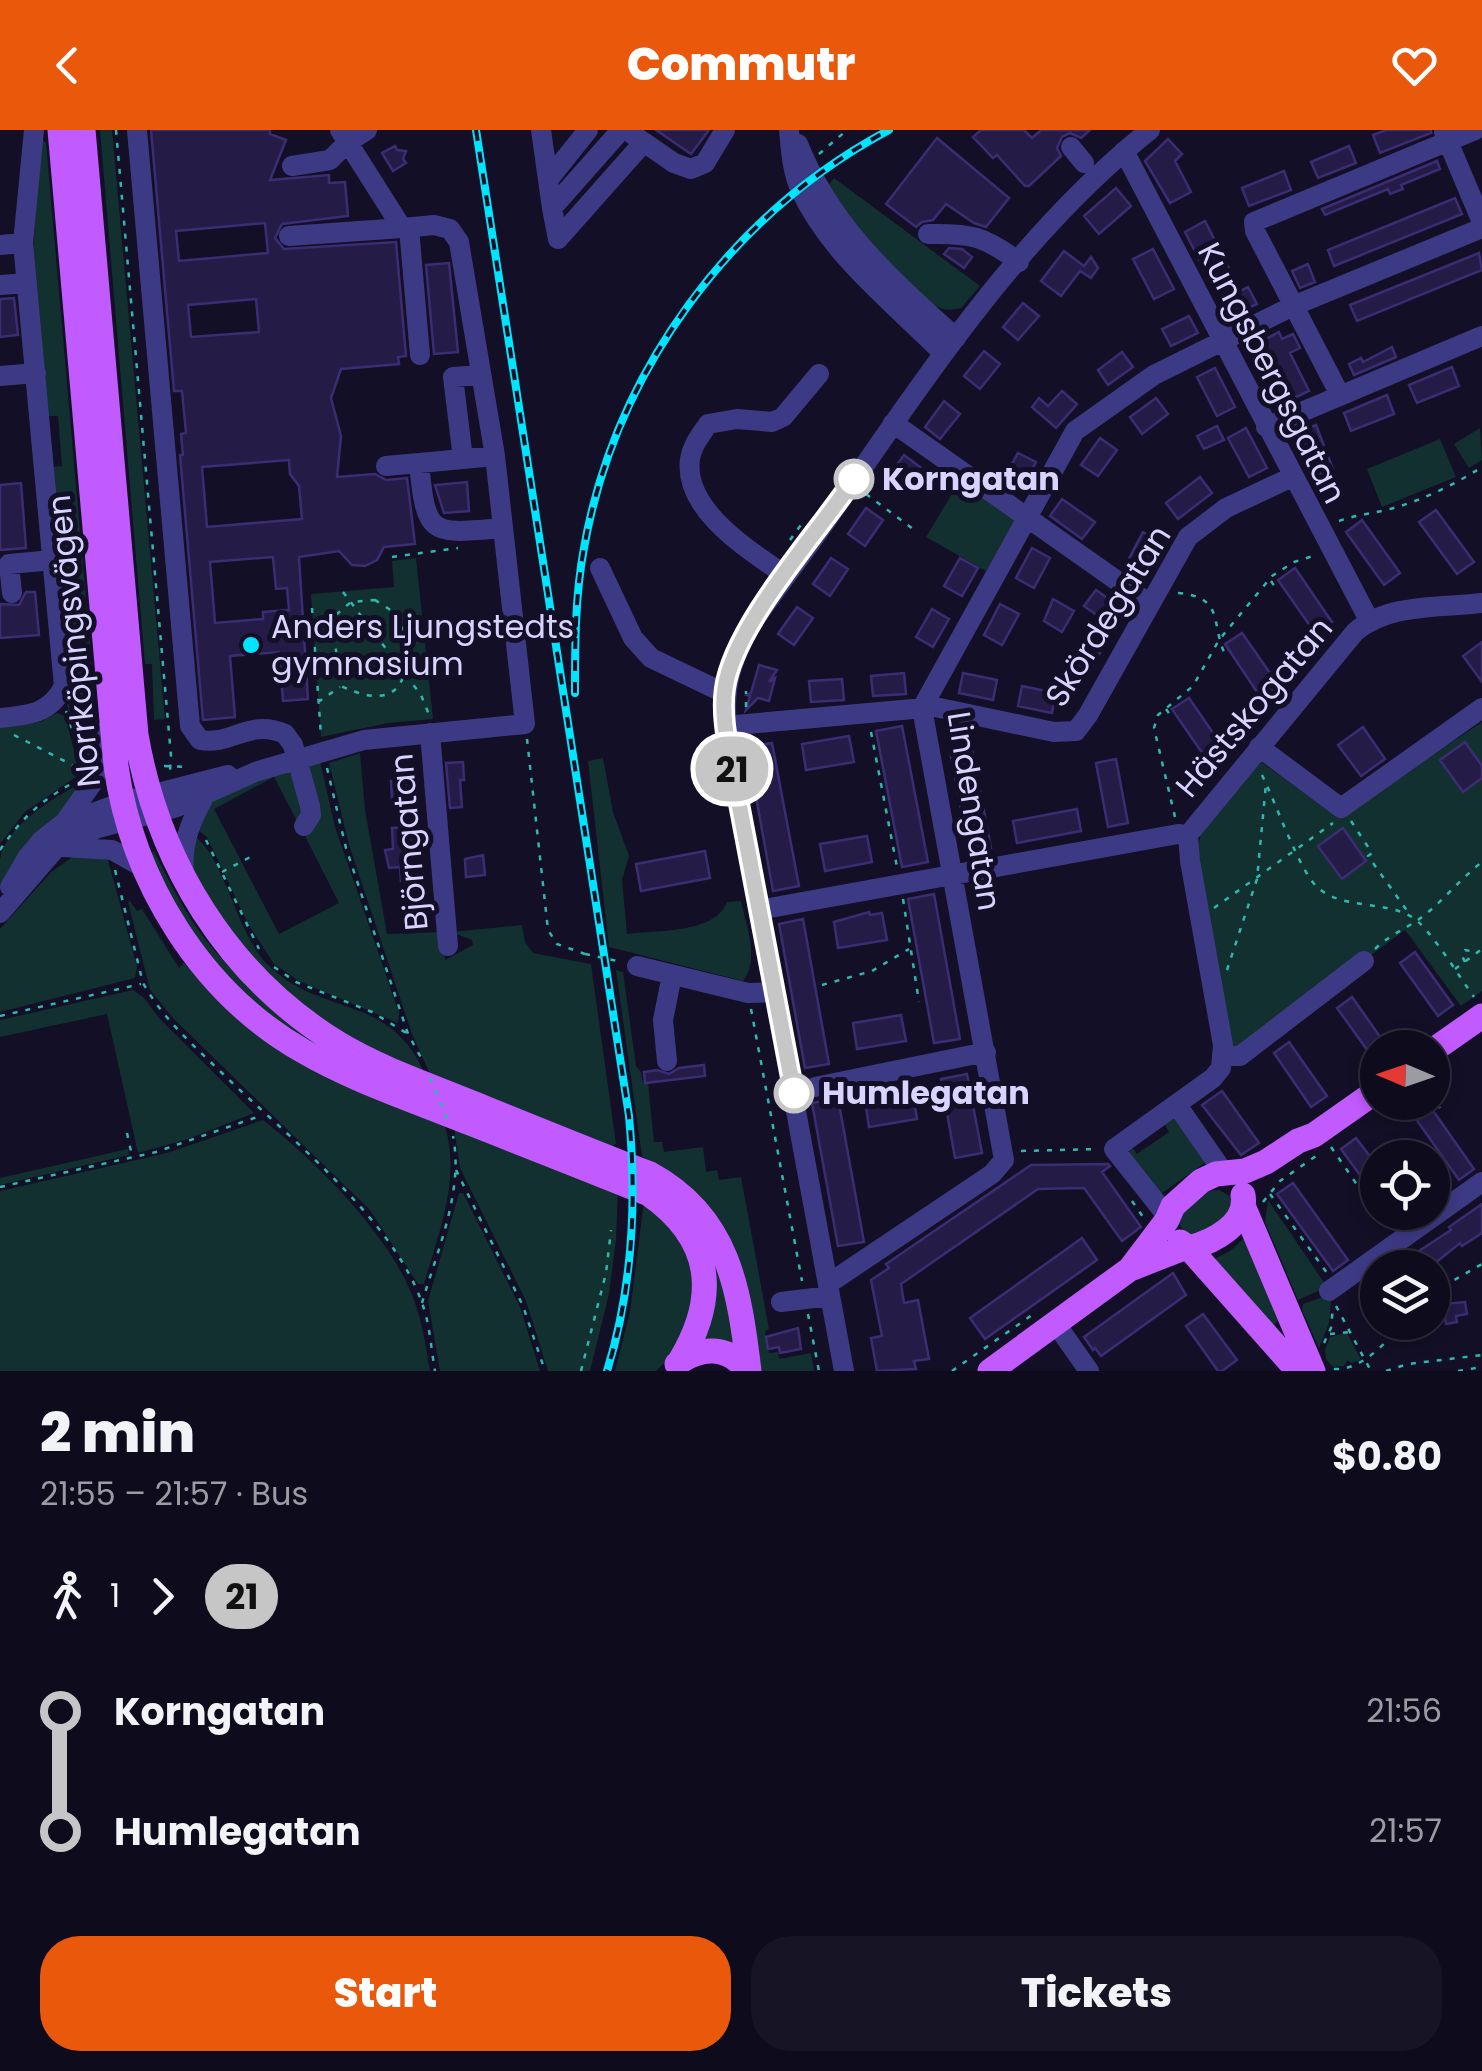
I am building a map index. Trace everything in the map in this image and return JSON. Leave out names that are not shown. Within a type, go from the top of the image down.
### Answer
[{"type":"main road","name":"Norrköpingsvägen","points":[[60,130],[110,717],[145,804],[184,880],[218,934],[254,978],[340,1045],[389,1070],[650,1174],[682,1195],[716,1236],[733,1272],[748,1371]]},
{"type":"main road","name":"Norrköpingsvägen","points":[[84,130],[145,804],[146,869],[168,916],[245,1010],[299,1049],[366,1082],[649,1194],[669,1208],[694,1242],[705,1275],[705,1306],[700,1322],[675,1366]]},
{"type":"main road","points":[[1450,1035],[1479,1008]]},
{"type":"main road","points":[[1130,1269],[1192,1188],[1258,1166],[1314,1135],[1360,1103]]},
{"type":"main road","points":[[990,1371],[1046,1318],[1130,1269],[1215,1238],[1250,1208],[1272,1174],[1304,1150],[1314,1135]]},
{"type":"main road","points":[[1227,1174],[1243,1191],[1290,1316],[1315,1367]]},
{"type":"main road","points":[[1167,1218],[1170,1231],[1266,1334],[1315,1367]]},
{"type":"main road","points":[[675,1366],[705,1350],[718,1350],[731,1355],[748,1371]]},
{"type":"street","points":[[0,718],[37,713],[57,699],[64,686],[23,243],[34,130]]},
{"type":"street","points":[[137,130],[151,246],[190,726],[200,740],[210,742],[258,728],[278,731],[289,739],[310,806],[311,816],[304,826]]},
{"type":"street","points":[[292,166],[330,160],[344,136],[367,130]]},
{"type":"street","points":[[541,130],[558,238],[631,134]]},
{"type":"street","points":[[548,180],[588,130]]},
{"type":"street","points":[[631,134],[674,163],[692,169],[705,163],[725,130]]},
{"type":"street","points":[[791,130],[800,188],[819,222],[854,264],[950,345]]},
{"type":"street","points":[[844,1371],[725,726],[724,694],[739,646],[785,575],[950,345],[1055,218],[1126,142],[1150,130]]},
{"type":"street","points":[[1340,395],[1255,231],[1256,219],[1446,136],[1475,130]]},
{"type":"street","points":[[552,208],[631,134]]},
{"type":"street","points":[[344,136],[406,228],[420,355]]},
{"type":"street","points":[[1446,136],[1482,225]]},
{"type":"street","name":"Kungsbergsgatan","points":[[1126,142],[1222,342],[1368,620]]},
{"type":"street","points":[[61,825],[145,804],[224,776],[255,772],[380,736],[525,724],[494,456],[459,242],[450,229],[434,225],[300,236]]},
{"type":"street","name":"Lindengatan","points":[[1005,1152],[922,708],[1075,431],[1154,375],[1293,306],[1482,225]]},
{"type":"street","points":[[928,234],[955,233],[986,239],[1019,262]]},
{"type":"street","points":[[0,245],[23,243]]},
{"type":"street","points":[[0,285],[27,283]]},
{"type":"street","points":[[1266,427],[1482,336]]},
{"type":"street","points":[[0,376],[36,373]]},
{"type":"street","points":[[785,575],[708,512],[693,489],[690,458],[708,424],[737,420],[772,422],[783,417],[819,374]]},
{"type":"street","points":[[463,459],[454,377],[482,375]]},
{"type":"street","points":[[893,423],[1026,518],[1153,599]]},
{"type":"street","points":[[386,466],[494,456]]},
{"type":"street","points":[[419,463],[424,509],[430,522],[442,530],[457,532],[503,528]]},
{"type":"street","name":"Skördegatan","points":[[725,726],[935,707],[1054,732],[1076,731],[1188,537],[1226,508],[1292,477]]},
{"type":"street","points":[[12,594],[9,564],[53,560]]},
{"type":"street","points":[[600,568],[633,638],[651,658],[724,694]]},
{"type":"street","name":"Hästskogatan","points":[[1223,1056],[1216,1000],[1183,834],[1368,620],[1388,613],[1482,603]]},
{"type":"street","points":[[1256,752],[1341,808],[1482,708]]},
{"type":"street","points":[[0,909],[27,858],[81,803],[94,781],[110,717]]},
{"type":"street","name":"Björngatan","points":[[432,732],[448,946]]},
{"type":"street","points":[[0,909],[70,839],[145,804],[203,798],[255,772]]},
{"type":"street","points":[[184,880],[188,828],[203,798]]},
{"type":"street","points":[[758,910],[1183,834]]},
{"type":"street","points":[[57,848],[112,850],[146,869]]},
{"type":"street","points":[[1167,1218],[1114,1148],[1213,1078],[1223,1056],[1240,1056],[1364,961]]},
{"type":"street","points":[[629,964],[748,993],[774,992]]},
{"type":"street","points":[[667,1061],[663,1020],[672,975]]},
{"type":"street","points":[[815,1087],[986,1052]]},
{"type":"street","points":[[1176,1105],[1227,1174]]},
{"type":"street","points":[[781,1302],[829,1290],[992,1174],[1004,1160],[1005,1152]]},
{"type":"street","points":[[1332,1289],[1482,1182]]},
{"type":"street","points":[[1266,1334],[1284,1326],[1290,1316]]},
{"type":"street","points":[[1046,1318],[1089,1371]]},
{"type":"path","points":[[116,130],[168,722],[145,804]]},
{"type":"path","points":[[814,156],[847,130]]},
{"type":"path","points":[[1320,531],[1360,513],[1390,509],[1461,481],[1482,466]]},
{"type":"path","points":[[860,490],[913,529]]},
{"type":"path","points":[[790,541],[807,517]]},
{"type":"path","points":[[392,557],[467,548]]},
{"type":"path","points":[[1183,834],[1154,728],[1158,715],[1193,686],[1219,640],[1270,580],[1294,562],[1330,550]]},
{"type":"path","points":[[1270,580],[1277,590]]},
{"type":"path","points":[[343,592],[428,708],[432,732]]},
{"type":"path","points":[[1153,599],[1192,595],[1209,604],[1218,620],[1224,652]]},
{"type":"path","points":[[375,600],[396,614],[406,638],[406,676],[394,692],[375,697],[341,686],[334,636],[337,614],[350,602],[375,600]]},
{"type":"path","points":[[312,608],[323,752],[346,848],[408,1034],[450,1126],[456,1170],[524,1306],[545,1371]]},
{"type":"path","points":[[406,638],[442,634]]},
{"type":"path","points":[[318,702],[341,686]]},
{"type":"path","points":[[740,710],[746,711],[746,692]]},
{"type":"path","points":[[0,728],[84,771],[66,712],[57,699]]},
{"type":"path","points":[[1166,708],[1173,719]]},
{"type":"path","points":[[868,713],[919,1002]]},
{"type":"path","points":[[168,722],[190,726]]},
{"type":"path","points":[[525,724],[548,930],[557,944],[629,964]]},
{"type":"path","points":[[1256,752],[1266,784],[1312,881],[1324,892],[1416,920],[1479,1008]]},
{"type":"path","points":[[0,850],[14,828],[36,806],[84,777],[94,781]]},
{"type":"path","points":[[1216,1000],[1257,878],[1266,784]]},
{"type":"path","points":[[1200,917],[1328,826]]},
{"type":"path","points":[[188,828],[204,837],[247,930],[265,958]]},
{"type":"path","points":[[1354,828],[1372,853],[1368,856],[1410,916]]},
{"type":"path","points":[[112,850],[142,983],[163,1014],[371,1219],[402,1264],[422,1304],[436,1371]]},
{"type":"path","points":[[221,872],[256,854]]},
{"type":"path","points":[[1364,961],[1482,862]]},
{"type":"path","points":[[822,985],[872,970],[910,948]]},
{"type":"path","points":[[1465,962],[1465,950],[1476,954]]},
{"type":"path","points":[[1454,970],[1482,950]]},
{"type":"path","points":[[272,966],[296,982],[372,1012],[408,1034]]},
{"type":"path","points":[[0,1016],[142,983]]},
{"type":"path","points":[[748,993],[819,1371]]},
{"type":"path","points":[[0,1187],[133,1158],[265,1114]]},
{"type":"path","points":[[127,1133],[133,1158]]},
{"type":"path","points":[[1250,1208],[1330,1146],[1360,1189]]},
{"type":"path","points":[[1005,1152],[1114,1148]]},
{"type":"path","points":[[422,1304],[456,1170]]},
{"type":"path","points":[[1269,1193],[1332,1289]]},
{"type":"path","points":[[581,1371],[606,1273],[611,1230]]},
{"type":"path","points":[[1450,1283],[1482,1264]]},
{"type":"path","points":[[1372,1371],[1366,1360],[1350,1332],[1334,1302],[1328,1334],[1315,1367],[1343,1371],[1366,1360],[1387,1340]]},
{"type":"path","points":[[952,1371],[1046,1318]]},
{"type":"path","points":[[1328,1334],[1350,1332]]},
{"type":"path","points":[[1386,1371],[1408,1364],[1482,1355]]},
{"type":"path","points":[[1458,1371],[1482,1367]]},
{"type":"green space","points":[[100,130],[112,130],[165,719],[154,720],[152,664],[145,664]]},
{"type":"green space","points":[[41,139],[46,143],[97,725],[98,740],[88,773],[66,702],[74,670],[50,467],[62,466],[58,416],[46,416],[33,251]]},
{"type":"green space","points":[[834,178],[980,286],[961,308],[938,307],[894,270],[828,186]]},
{"type":"green space","points":[[1480,428],[1482,460],[1469,468],[1454,444]]},
{"type":"green space","points":[[1440,439],[1456,477],[1382,507],[1367,469]]},
{"type":"green space","points":[[959,482],[1015,520],[986,571],[926,537]]},
{"type":"green space","points":[[416,558],[433,719],[388,723],[321,737],[311,594],[394,587],[392,561]]},
{"type":"green space","points":[[57,713],[65,716],[80,774],[25,812],[0,844],[0,726],[40,722]]},
{"type":"green space","points":[[1482,722],[1482,991],[1461,1006],[1405,930],[1242,1050],[1233,1051],[1197,854],[1201,832],[1261,762],[1339,818]]},
{"type":"green space","points":[[360,753],[365,810],[387,934],[443,932],[445,960],[473,945],[472,940],[451,932],[522,925],[525,942],[533,953],[591,964],[616,1144],[608,1148],[618,1191],[609,1294],[590,1371],[548,1371],[526,1301],[460,1168],[454,1127],[412,1034],[349,845],[329,763]]},
{"type":"green space","points":[[603,758],[613,812],[629,856],[622,880],[627,934],[698,925],[710,920],[727,902],[741,901],[751,953],[743,981],[609,947],[588,761]]},
{"type":"green space","points":[[320,761],[335,827],[399,1013],[398,1023],[299,981],[274,964],[248,924],[207,837],[194,827],[211,801],[225,792],[287,771],[296,778],[305,809],[298,823],[274,777],[214,809],[279,934],[339,903],[305,836],[312,825],[308,764]]},
{"type":"green space","points":[[81,783],[89,784],[28,847],[0,884],[0,859],[11,835],[33,814]]},
{"type":"green space","points":[[191,834],[212,858],[247,934],[268,965],[310,993],[375,1018],[394,1031],[412,1050],[426,1077],[317,1022],[243,954],[191,876]]},
{"type":"green space","points":[[154,851],[192,921],[235,973],[351,1061],[318,1051],[243,995],[190,933],[149,854]]},
{"type":"green space","points":[[74,856],[108,860],[137,967],[135,978],[0,1012],[0,929],[51,872]]},
{"type":"green space","points":[[130,901],[137,911],[142,909],[179,968],[184,963],[444,1123],[451,1163],[450,1184],[424,1284],[418,1284],[370,1210],[173,1018],[150,990]]},
{"type":"green space","points":[[616,970],[623,972],[636,1066],[643,1083],[648,1083],[654,1142],[662,1142],[664,1152],[703,1147],[706,1172],[717,1170],[719,1180],[741,1177],[769,1329],[765,1331],[769,1353],[778,1352],[779,1359],[811,1353],[814,1371],[761,1371],[750,1308],[668,1173],[642,1156]]},
{"type":"green space","points":[[133,990],[254,1113],[188,1139],[138,1153],[107,1014],[0,1037],[0,1020]]},
{"type":"green space","points":[[1174,1116],[1206,1162],[1155,1198],[1123,1151],[1131,1146],[1137,1154],[1169,1132],[1164,1123]]},
{"type":"green space","points":[[263,1120],[329,1179],[390,1253],[415,1303],[430,1371],[0,1371],[0,1191],[167,1153]]},
{"type":"green space","points":[[128,1149],[129,1155],[0,1185],[0,1178]]},
{"type":"green space","points":[[1219,1190],[1230,1196],[1233,1209],[1206,1236],[1186,1235],[1178,1222],[1183,1209],[1198,1195]]},
{"type":"green space","points":[[459,1193],[463,1193],[520,1307],[540,1371],[440,1371],[428,1301]]},
{"type":"green space","points":[[1268,1200],[1327,1287],[1298,1300],[1265,1222]]},
{"type":"green space","points":[[644,1201],[664,1219],[689,1260],[693,1306],[687,1329],[656,1371],[615,1371],[630,1312]]},
{"type":"green space","points":[[1249,1234],[1281,1317],[1274,1325],[1209,1262],[1230,1251]]},
{"type":"green space","points":[[711,1244],[737,1346],[703,1340]]},
{"type":"green space","points":[[1326,1296],[1331,1302],[1329,1323],[1319,1348],[1302,1310],[1303,1304]]},
{"type":"green space","points":[[1344,1333],[1361,1360],[1348,1360],[1344,1366],[1333,1367],[1325,1350],[1330,1337]]},
{"type":"building","points":[[151,130],[270,130],[270,134],[286,140],[270,180],[329,175],[329,183],[345,182],[348,216],[282,224],[275,238],[284,249],[396,242],[406,356],[398,357],[399,364],[341,369],[331,398],[341,436],[337,477],[375,474],[386,480],[407,478],[415,544],[384,547],[377,560],[365,566],[352,565],[339,551],[299,557],[308,699],[283,701],[279,652],[230,656],[235,717],[203,720],[180,455],[181,434],[186,433],[182,391],[174,391]],"holes":[[[265,223],[268,253],[179,261],[176,231]],[[256,299],[259,332],[191,337],[188,305]],[[289,460],[290,474],[299,486],[302,519],[207,527],[202,467]],[[273,557],[276,589],[287,588],[289,610],[263,612],[263,619],[215,623],[210,562]]]},
{"type":"building","points":[[656,130],[709,130],[691,154]]},
{"type":"building","points":[[981,130],[1024,130],[1032,138],[1041,130],[1090,130],[1081,138],[1070,133],[1062,137],[1057,148],[1061,156],[1025,186],[997,155],[993,158],[973,137]]},
{"type":"building","points":[[1386,130],[1431,133],[1380,153],[1373,135]]},
{"type":"building","points":[[937,138],[1009,198],[986,227],[946,204],[933,220],[916,227],[886,204]]},
{"type":"building","points":[[1168,139],[1182,154],[1175,161],[1191,192],[1170,203],[1145,161]]},
{"type":"building","points":[[395,146],[406,151],[406,163],[393,171],[382,153]]},
{"type":"building","points":[[1349,146],[1356,163],[1318,178],[1311,162]]},
{"type":"building","points":[[1437,161],[1440,169],[1401,185],[1403,189],[1390,194],[1388,189],[1325,215],[1322,209]]},
{"type":"building","points":[[1284,171],[1291,190],[1249,206],[1242,188]]},
{"type":"building","points":[[1116,188],[1131,206],[1099,234],[1084,216]]},
{"type":"building","points":[[1455,198],[1462,214],[1334,266],[1328,250]]},
{"type":"building","points":[[1205,221],[1229,268],[1209,279],[1185,232]]},
{"type":"building","points":[[949,248],[962,249],[972,257],[964,268],[944,254]]},
{"type":"building","points":[[1153,249],[1174,289],[1154,299],[1133,259]]},
{"type":"building","points":[[1064,251],[1084,266],[1091,257],[1098,268],[1091,278],[1080,271],[1061,296],[1041,281]]},
{"type":"building","points":[[1479,253],[1482,270],[1357,321],[1350,305]]},
{"type":"building","points":[[449,263],[458,352],[434,354],[426,265]]},
{"type":"building","points":[[1308,264],[1315,282],[1300,288],[1292,271]]},
{"type":"building","points":[[1248,287],[1257,304],[1229,317],[1221,301]]},
{"type":"building","points":[[14,298],[18,335],[0,337],[0,299]]},
{"type":"building","points":[[1023,303],[1039,316],[1018,340],[1003,327]]},
{"type":"building","points":[[1189,316],[1198,333],[1171,346],[1162,329]]},
{"type":"building","points":[[1279,332],[1282,339],[1293,334],[1300,348],[1290,353],[1309,391],[1290,400],[1260,342]]},
{"type":"building","points":[[1392,347],[1396,357],[1354,375],[1349,364],[1361,358],[1363,362]]},
{"type":"building","points":[[984,351],[1000,364],[980,389],[964,376]]},
{"type":"building","points":[[1122,352],[1133,367],[1108,385],[1098,370]]},
{"type":"building","points":[[1452,367],[1459,386],[1417,403],[1409,385]]},
{"type":"building","points":[[1215,368],[1235,407],[1217,416],[1197,377]]},
{"type":"building","points":[[1062,391],[1077,404],[1056,428],[1032,407],[1039,398],[1048,406]]},
{"type":"building","points":[[1387,395],[1394,414],[1351,431],[1344,413]]},
{"type":"building","points":[[1156,398],[1168,414],[1142,434],[1130,417]]},
{"type":"building","points":[[944,401],[960,414],[940,439],[925,427]]},
{"type":"building","points":[[1316,425],[1333,469],[1314,476],[1297,433]]},
{"type":"building","points":[[1217,426],[1224,440],[1204,449],[1197,436]]},
{"type":"building","points":[[1246,428],[1267,468],[1249,477],[1228,438]]},
{"type":"building","points":[[1100,438],[1117,450],[1098,476],[1081,465]]},
{"type":"building","points":[[1018,453],[1036,462],[1020,492],[1002,482]]},
{"type":"building","points":[[904,455],[920,467],[902,493],[885,481]]},
{"type":"building","points":[[1200,477],[1212,493],[1178,519],[1166,503]]},
{"type":"building","points":[[467,482],[469,511],[444,513],[435,485]]},
{"type":"building","points":[[21,483],[26,548],[0,550],[0,485]]},
{"type":"building","points":[[1062,499],[1095,522],[1082,539],[1050,516]]},
{"type":"building","points":[[866,508],[883,520],[865,546],[848,534]]},
{"type":"building","points":[[1436,510],[1474,562],[1457,574],[1419,522]]},
{"type":"building","points":[[1362,520],[1400,573],[1384,585],[1346,532]]},
{"type":"building","points":[[1143,532],[1162,542],[1142,578],[1124,568]]},
{"type":"building","points":[[1032,548],[1050,558],[1034,588],[1016,578]]},
{"type":"building","points":[[831,558],[848,569],[830,596],[813,584]]},
{"type":"building","points":[[960,558],[978,568],[962,596],[944,586]]},
{"type":"building","points":[[1295,568],[1332,622],[1315,633],[1278,580]]},
{"type":"building","points":[[1096,590],[1124,610],[1112,626],[1084,606]]},
{"type":"building","points":[[26,592],[35,592],[39,635],[0,638],[0,604],[19,605]]},
{"type":"building","points":[[1053,599],[1074,611],[1062,632],[1044,621]]},
{"type":"building","points":[[1000,604],[1019,614],[1002,645],[984,635]]},
{"type":"building","points":[[797,607],[813,618],[794,645],[778,634]]},
{"type":"building","points":[[932,609],[949,619],[933,647],[916,637]]},
{"type":"building","points":[[1242,633],[1279,686],[1261,698],[1225,644]]},
{"type":"building","points":[[1482,642],[1482,682],[1463,656]]},
{"type":"building","points":[[1082,643],[1100,653],[1082,683],[1065,673]]},
{"type":"building","points":[[759,665],[777,670],[769,682],[775,678],[769,701],[758,698],[746,710],[750,696],[747,695]]},
{"type":"building","points":[[904,673],[906,694],[873,696],[871,676]]},
{"type":"building","points":[[963,673],[997,680],[993,700],[959,693]]},
{"type":"building","points":[[842,679],[844,700],[811,702],[809,681]]},
{"type":"building","points":[[1022,686],[1056,693],[1052,713],[1018,706]]},
{"type":"building","points":[[1189,698],[1226,752],[1209,763],[1172,709]]},
{"type":"building","points":[[902,726],[928,862],[902,867],[876,731]]},
{"type":"building","points":[[1363,727],[1385,759],[1361,776],[1338,745]]},
{"type":"building","points":[[849,736],[854,762],[806,770],[802,744]]},
{"type":"building","points":[[1465,742],[1482,766],[1482,778],[1463,792],[1440,760]]},
{"type":"building","points":[[772,743],[799,886],[773,891],[747,747]]},
{"type":"building","points":[[972,748],[991,848],[969,852],[950,752]]},
{"type":"building","points":[[1116,759],[1128,823],[1108,827],[1096,763]]},
{"type":"building","points":[[463,762],[462,807],[450,808],[446,763]]},
{"type":"building","points":[[409,780],[410,799],[392,800],[391,781]]},
{"type":"building","points":[[1077,809],[1081,831],[1017,843],[1013,821]]},
{"type":"building","points":[[413,827],[416,880],[401,881],[400,867],[389,868],[385,850],[393,849],[392,828]]},
{"type":"building","points":[[1343,828],[1366,861],[1342,879],[1318,846]]},
{"type":"building","points":[[867,836],[872,862],[825,871],[820,844]]},
{"type":"building","points":[[705,851],[710,878],[641,891],[636,864]]},
{"type":"building","points":[[483,855],[485,875],[466,877],[465,859]]},
{"type":"building","points":[[934,894],[960,1039],[934,1043],[908,899]]},
{"type":"building","points":[[869,912],[882,913],[887,940],[838,948],[834,922]]},
{"type":"building","points":[[803,919],[829,1064],[805,1068],[779,924]]},
{"type":"building","points":[[1415,952],[1453,1005],[1438,1016],[1400,963]]},
{"type":"building","points":[[1352,997],[1375,1030],[1360,1030],[1360,1040],[1337,1008]]},
{"type":"building","points":[[901,1015],[906,1041],[857,1049],[853,1023]]},
{"type":"building","points":[[1289,1042],[1327,1096],[1311,1107],[1274,1053]]},
{"type":"building","points":[[704,1065],[705,1076],[645,1083],[644,1072],[657,1070],[669,1074],[679,1068]]},
{"type":"building","points":[[967,1074],[982,1153],[955,1158],[941,1079]]},
{"type":"building","points":[[1222,1091],[1259,1143],[1241,1155],[1202,1105]]},
{"type":"building","points":[[913,1093],[917,1119],[869,1127],[865,1101]]},
{"type":"building","points":[[838,1098],[864,1242],[838,1246],[812,1103]]},
{"type":"building","points":[[1417,1120],[1440,1120],[1474,1169],[1459,1180],[1450,1167],[1450,1140],[1431,1140]]},
{"type":"building","points":[[1356,1138],[1360,1143],[1360,1175],[1341,1149]]},
{"type":"building","points":[[1108,1164],[1102,1172],[1141,1227],[1122,1241],[1084,1188],[1038,1189],[901,1284],[904,1303],[918,1300],[929,1359],[914,1361],[916,1369],[877,1371],[871,1338],[882,1336],[871,1280],[889,1268],[886,1264],[1031,1165]]},
{"type":"building","points":[[1293,1183],[1348,1260],[1333,1271],[1277,1194]]},
{"type":"building","points":[[1482,1204],[1482,1233],[1450,1251],[1420,1250],[1451,1230],[1450,1226]]},
{"type":"building","points":[[1082,1238],[1097,1260],[985,1339],[970,1318]]},
{"type":"building","points":[[1173,1273],[1186,1295],[1101,1356],[1093,1350],[1084,1337]]},
{"type":"building","points":[[1465,1302],[1467,1314],[1456,1316],[1457,1322],[1450,1323],[1450,1303]]},
{"type":"building","points":[[1203,1314],[1237,1360],[1222,1371],[1218,1371],[1186,1326]]},
{"type":"building","points":[[798,1328],[801,1349],[780,1353],[779,1347],[768,1349],[766,1337]]},
{"type":"railway","points":[[476,130],[629,1116],[631,1244],[623,1308],[607,1371]]},
{"type":"railway","points":[[575,693],[577,602],[584,548],[600,483],[623,420],[652,361],[689,304],[731,253],[779,206],[832,165],[889,130]]},
{"type":"bus line","name":"21","points":[[794,1093],[733,772],[724,694],[732,660],[750,626],[854,479]]},
{"type":"place","name":"Korngatan","points":[[854,479]]},
{"type":"place","name":"Anders Ljungstedts gymnasium","points":[[251,645]]},
{"type":"place","name":"Humlegatan","points":[[794,1093]]}]
